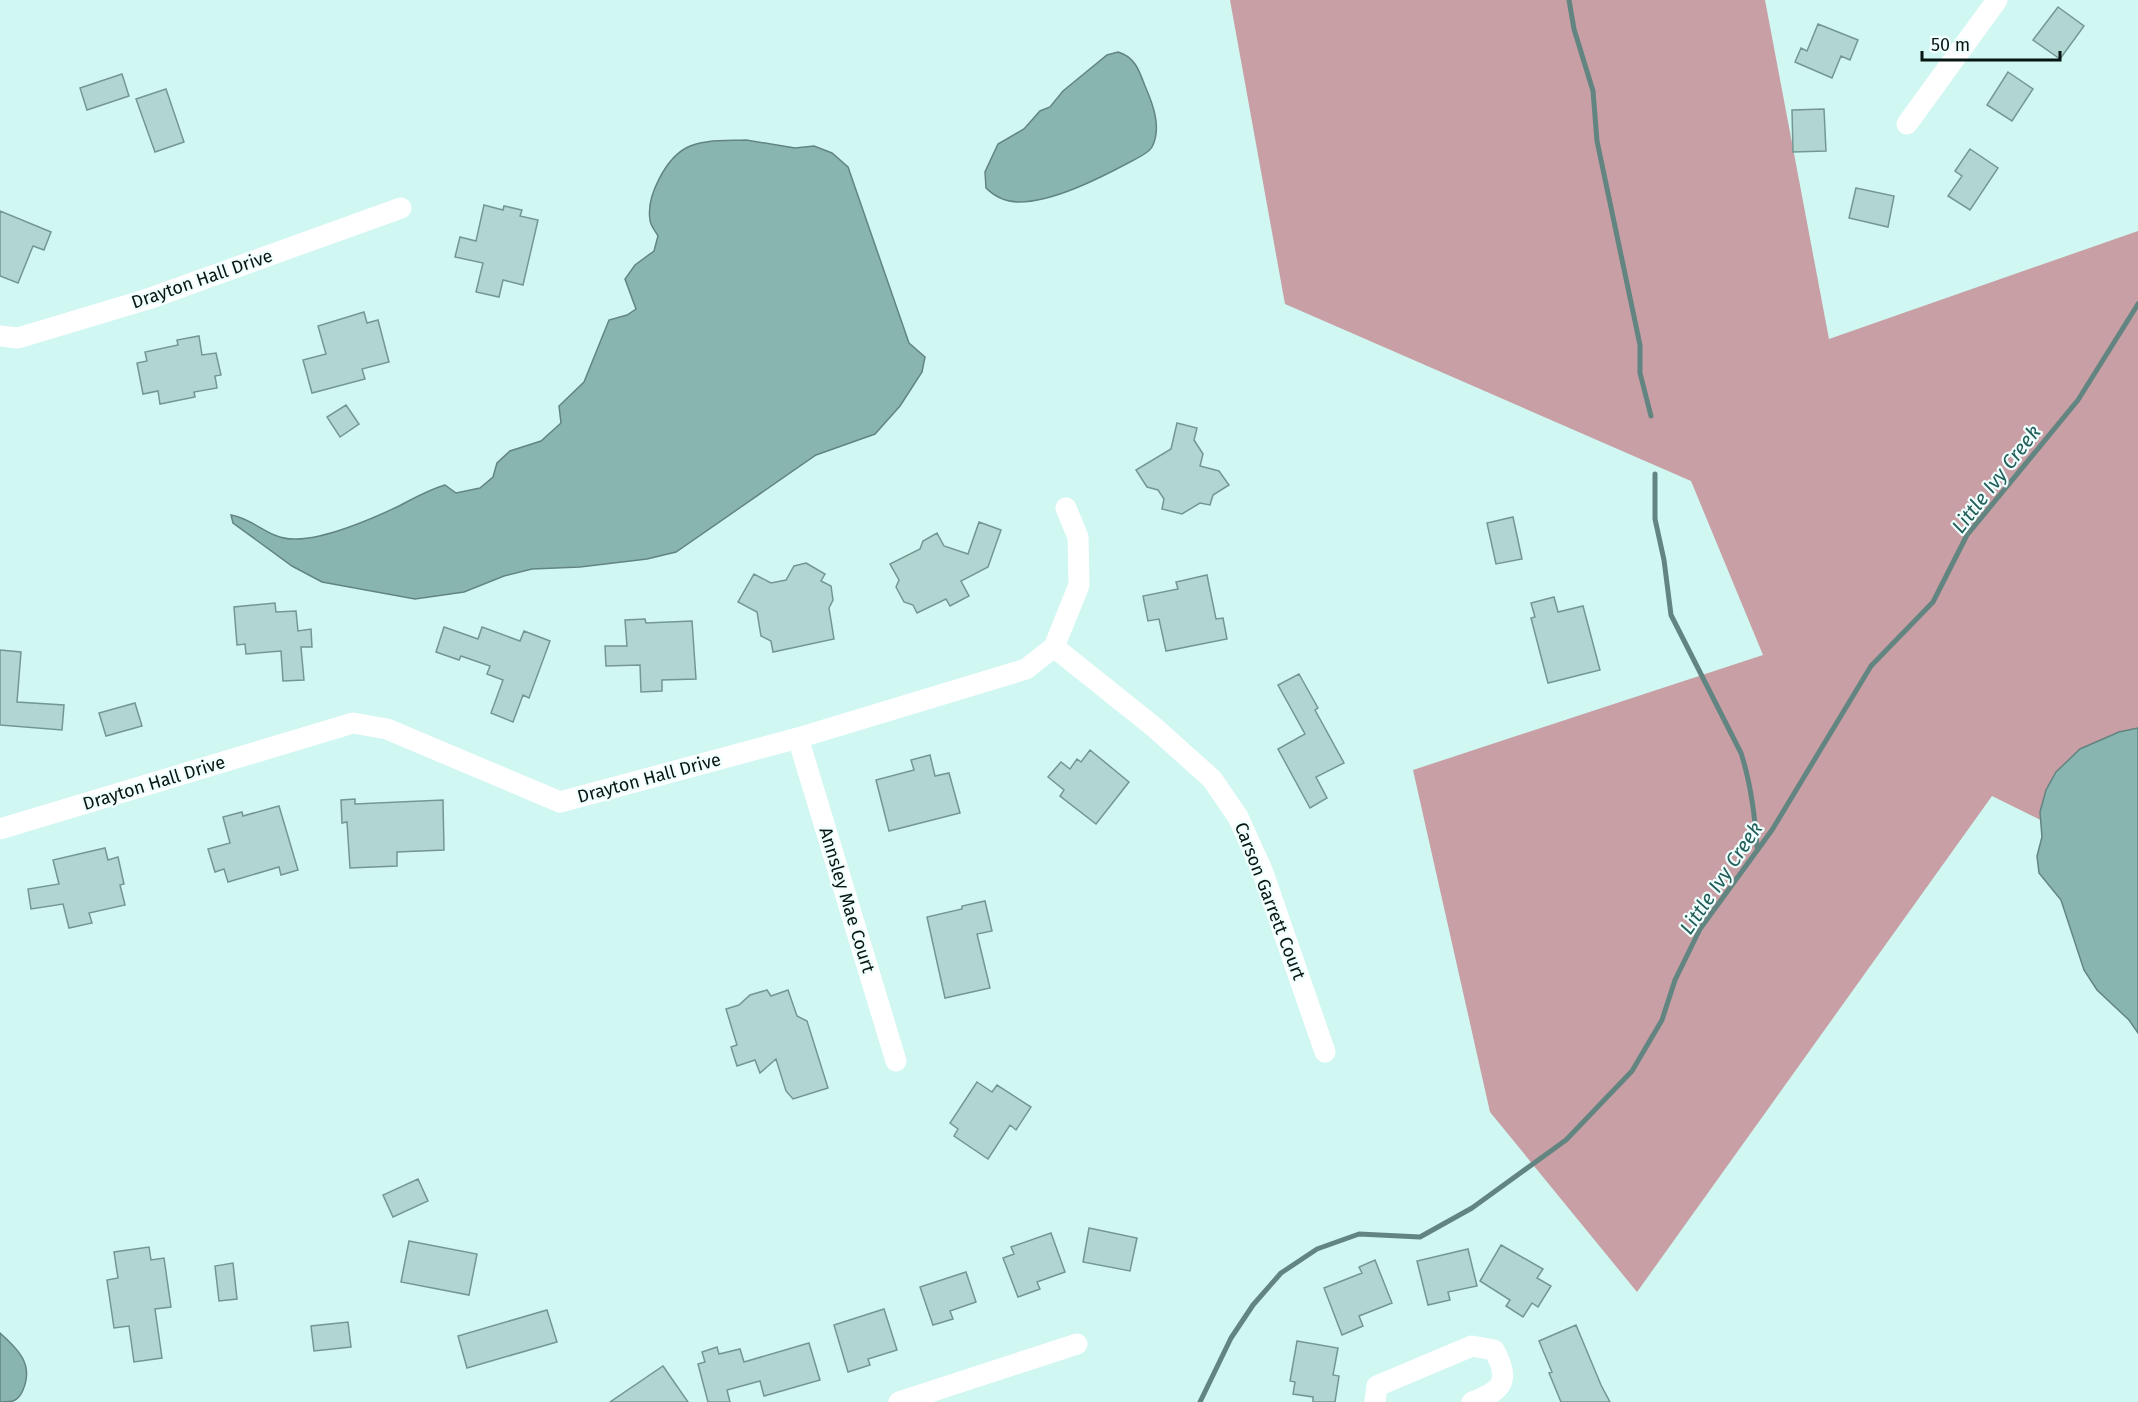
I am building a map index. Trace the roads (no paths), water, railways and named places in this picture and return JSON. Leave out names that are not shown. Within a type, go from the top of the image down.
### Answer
[{"type":"street","points":[[1907,124],[1997,0]]},
{"type":"street","name":"Drayton Hall Drive","points":[[0,336],[18,338],[148,299],[401,208]]},
{"type":"street","name":"Drayton Hall Drive","points":[[0,829],[354,723],[387,729],[560,802],[798,738],[1026,669],[1054,647],[1079,585],[1078,537],[1066,508]]},
{"type":"street","name":"Carson Garrett Court","points":[[1054,647],[1154,727],[1212,779],[1238,817],[1262,870],[1325,1052]]},
{"type":"street","name":"Annsley Mae Court","points":[[798,738],[896,1061]]},
{"type":"street","points":[[899,1402],[1077,1344]]},
{"type":"street","points":[[1375,1402],[1377,1386],[1472,1346],[1494,1350],[1502,1363],[1502,1381],[1494,1394],[1481,1400]]},
{"type":"water","points":[[1118,52],[1129,57],[1136,65],[1151,100],[1156,124],[1152,147],[1145,154],[1091,182],[1046,198],[1032,201],[1010,201],[986,188],[985,172],[998,144],[1024,129],[1040,111],[1050,107],[1063,91],[1107,55]]},
{"type":"water","points":[[746,140],[795,148],[814,146],[832,153],[848,167],[909,343],[925,357],[922,372],[900,406],[875,434],[816,455],[676,552],[647,559],[580,567],[532,569],[504,576],[464,592],[415,599],[322,582],[292,566],[233,523],[231,515],[247,520],[277,536],[294,539],[306,538],[362,522],[445,485],[456,493],[480,488],[493,477],[497,463],[510,451],[541,441],[561,423],[559,406],[584,382],[609,320],[627,315],[636,309],[625,279],[635,265],[654,251],[658,236],[650,222],[651,200],[659,179],[671,161],[686,148],[699,143]]},
{"type":"water","points":[[2138,728],[2138,1033],[2129,1020],[2097,990],[2084,970],[2061,900],[2039,873],[2037,856],[2042,837],[2040,812],[2046,790],[2056,772],[2080,749],[2119,732]]},
{"type":"water","points":[[0,1333],[18,1351],[27,1372],[23,1390],[17,1399],[0,1402]]},
{"type":"waterway","points":[[1569,0],[1574,29],[1593,91],[1597,141],[1640,345],[1640,373],[1651,416]]},
{"type":"waterway","name":"Little Ivy Creek","points":[[1200,1402],[1231,1338],[1253,1305],[1281,1273],[1317,1249],[1359,1234],[1420,1237],[1472,1208],[1566,1140],[1632,1071],[1662,1020],[1675,980],[1700,929],[1772,830],[1871,666],[1933,602],[1967,535],[2078,400],[2138,304]]},
{"type":"waterway","points":[[1655,474],[1655,519],[1664,560],[1671,615],[1741,753],[1752,800],[1757,848]]}]
